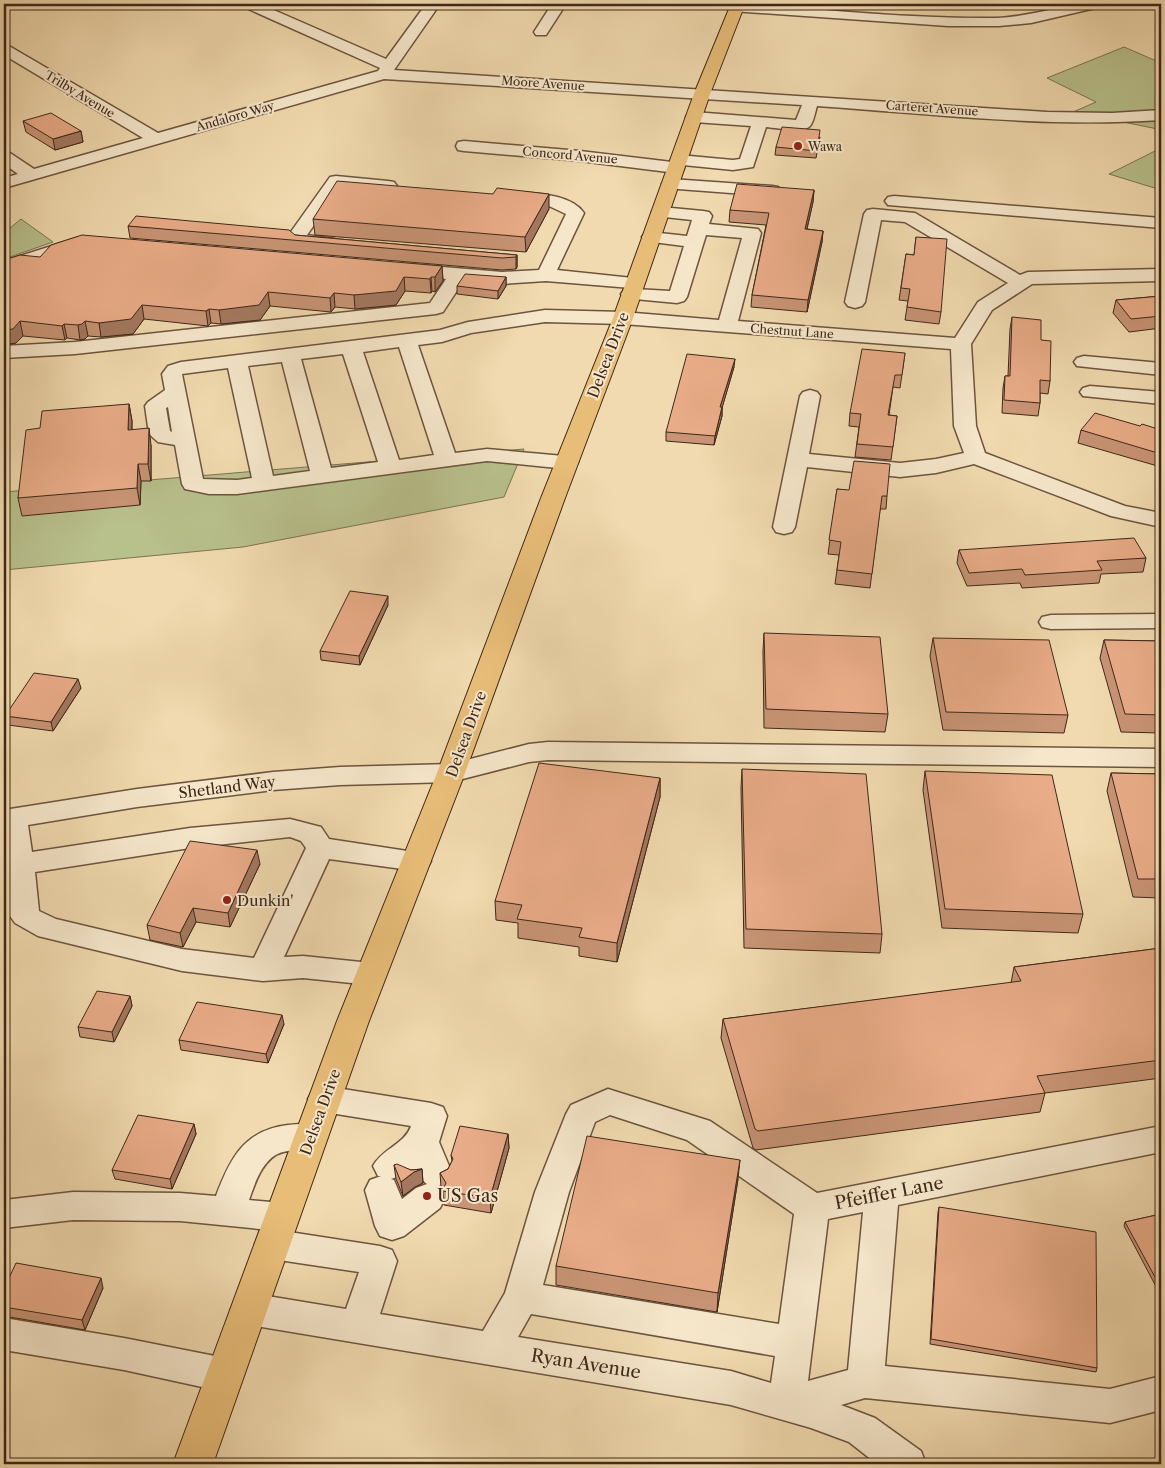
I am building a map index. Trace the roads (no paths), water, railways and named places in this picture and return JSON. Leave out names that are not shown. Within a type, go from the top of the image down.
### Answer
[{"type":"main road","name":"Delsea Drive","points":[[193,1464],[324,1099],[371,974],[451,773],[630,298],[698,106],[738,6]]},
{"type":"street","name":"Moore Avenue","points":[[249,4],[386,70],[698,106]]},
{"type":"street","points":[[386,70],[433,4]]},
{"type":"street","points":[[541,32],[559,4]]},
{"type":"street","points":[[738,6],[948,22],[999,22],[1031,19],[1095,4]]},
{"type":"street","name":"Trilby Avenue","points":[[4,49],[156,139]]},
{"type":"street","name":"Andaloro Way","points":[[4,183],[386,70]]},
{"type":"street","points":[[698,106],[760,122],[801,125],[811,101]]},
{"type":"street","name":"Carteret Avenue","points":[[698,106],[811,101],[1046,117],[1112,118],[1161,116]]},
{"type":"street","points":[[675,171],[747,164],[760,122]]},
{"type":"street","name":"Concord Avenue","points":[[464,146],[580,156],[675,171]]},
{"type":"street","points":[[4,157],[31,175]]},
{"type":"street","points":[[675,171],[711,187],[789,193]]},
{"type":"street","points":[[341,244],[302,241],[297,236],[336,181],[404,187]]},
{"type":"street","points":[[567,462],[487,455],[264,484],[237,487],[209,487],[193,484],[185,440],[166,437],[160,434],[155,406],[176,392],[172,374],[175,370],[442,336],[468,328],[545,316],[630,298],[677,298],[711,187]]},
{"type":"street","points":[[500,196],[538,199],[557,203],[566,206],[574,213],[549,269]]},
{"type":"street","points":[[905,207],[1021,283]]},
{"type":"street","points":[[855,302],[873,214],[905,207],[1161,223]]},
{"type":"street","points":[[660,212],[699,229]]},
{"type":"street","points":[[652,238],[699,229],[752,233],[727,326]]},
{"type":"street","points":[[4,267],[83,241],[93,242]]},
{"type":"street","points":[[517,260],[549,269],[630,298]]},
{"type":"street","points":[[389,268],[502,278],[549,269]]},
{"type":"street","points":[[4,352],[75,348],[436,308],[458,274]]},
{"type":"street","points":[[976,457],[965,426],[961,344],[985,306],[1028,278],[1161,276]]},
{"type":"street","name":"Chestnut Lane","points":[[630,298],[727,326],[961,344]]},
{"type":"street","points":[[406,340],[447,460]]},
{"type":"street","points":[[352,347],[391,468]]},
{"type":"street","points":[[290,354],[322,476]]},
{"type":"street","points":[[237,361],[264,484]]},
{"type":"street","points":[[1084,362],[1161,369]]},
{"type":"street","points":[[1090,392],[1161,398]]},
{"type":"street","points":[[784,527],[810,396]]},
{"type":"street","points":[[797,459],[900,470],[936,466],[976,457],[1119,511],[1161,520]]},
{"type":"street","points":[[1052,622],[1161,620]]},
{"type":"street","name":"Shetland Way","points":[[9,818],[137,798],[272,781],[348,776],[451,773],[529,752],[548,751],[1161,758]]},
{"type":"street","points":[[9,818],[20,866],[26,916],[48,928],[182,960],[263,970],[303,968],[371,974]]},
{"type":"street","points":[[20,866],[190,838],[290,828],[311,834],[320,848],[416,861]]},
{"type":"street","points":[[263,970],[320,848]]},
{"type":"street","points":[[324,1099],[431,1116],[357,1328]]},
{"type":"street","points":[[492,1349],[522,1297],[552,1192],[582,1114],[608,1102],[698,1130],[812,1208],[787,1404],[865,1381],[1110,1406],[1161,1394]]},
{"type":"street","points":[[228,1211],[245,1167],[263,1147],[271,1142],[312,1136]]},
{"type":"street","name":"Pfeiffer Lane","points":[[812,1208],[1161,1139]]},
{"type":"street","points":[[865,1381],[882,1194]]},
{"type":"street","points":[[4,1214],[73,1206],[180,1207],[228,1211],[277,1230],[380,1261]]},
{"type":"street","points":[[522,1297],[795,1343]]},
{"type":"street","name":"Ryan Avenue","points":[[249,1309],[732,1388],[811,1411],[862,1430],[907,1464]]},
{"type":"street","points":[[4,1334],[124,1354],[225,1375]]},
{"type":"place","name":"Wawa","points":[[798,146]]},
{"type":"place","name":"Dunkin'","points":[[227,900]]},
{"type":"place","name":"US Gas","points":[[427,1196]]}]
